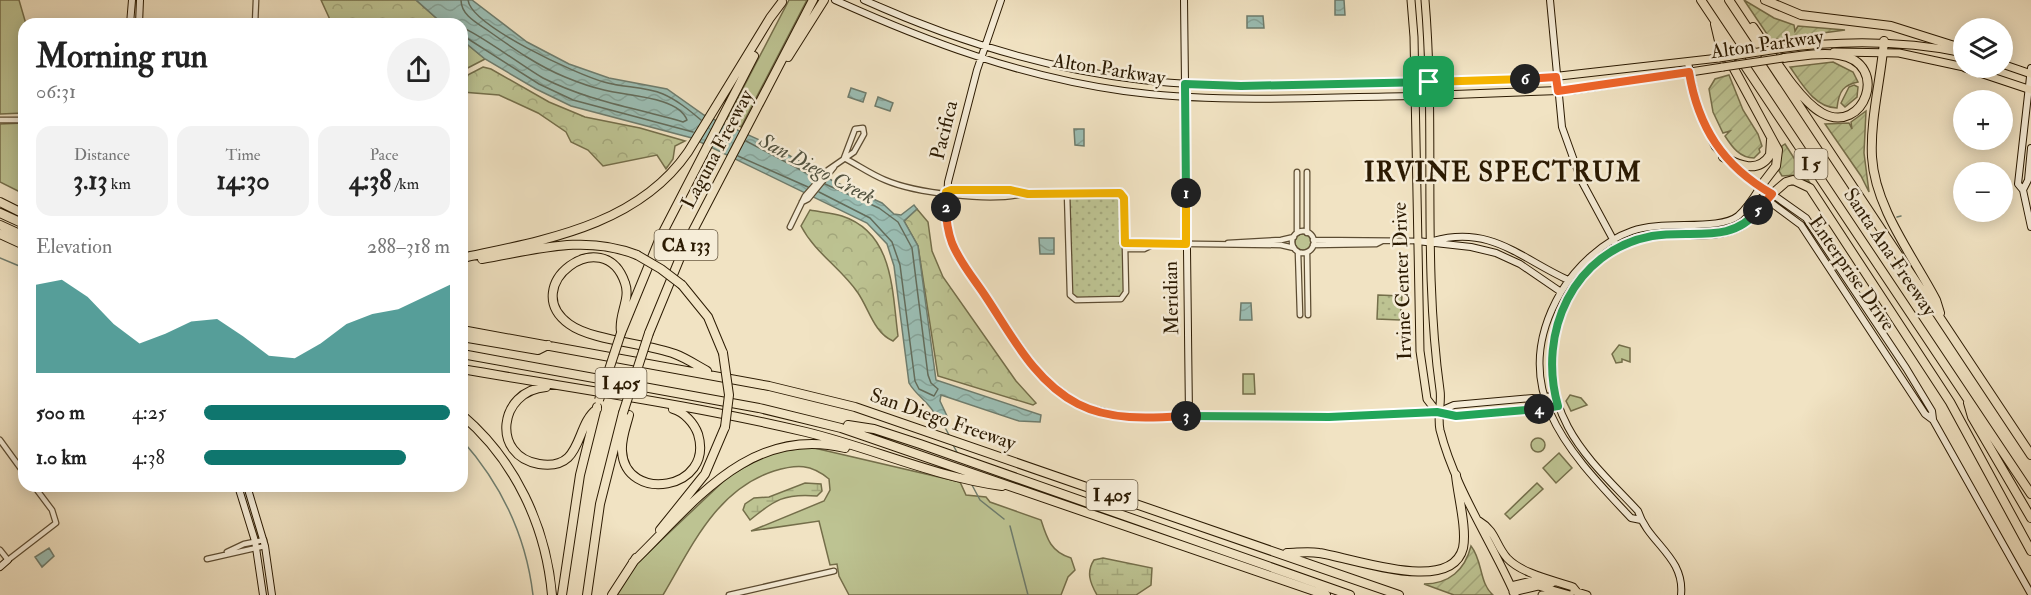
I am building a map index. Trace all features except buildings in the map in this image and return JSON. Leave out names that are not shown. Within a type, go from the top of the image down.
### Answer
[{"type":"highway","name":"Laguna Freeway","points":[[626,414],[637,382],[635,375],[649,333],[684,248],[813,0]]},
{"type":"highway","points":[[777,71],[825,0]]},
{"type":"highway","name":"Santa Ana Freeway","points":[[1701,0],[2031,494]]},
{"type":"highway","points":[[1731,0],[1801,94],[1819,111],[1832,117],[1842,117],[1852,113],[1863,102],[1868,86],[1866,75],[1862,68],[1849,58],[1837,55],[1783,58]]},
{"type":"highway","name":"Santa Ana Freeway","points":[[1731,0],[2031,455]]},
{"type":"highway","points":[[1765,0],[1801,15],[1891,26],[1953,45]]},
{"type":"highway","name":"Laguna Freeway","points":[[562,595],[580,475],[597,409],[622,329],[660,238],[783,1]]},
{"type":"highway","points":[[468,257],[556,236],[626,210],[667,178],[695,142],[770,18],[783,1]]},
{"type":"highway","points":[[1713,18],[1719,41],[1770,136],[1778,158],[1772,173],[1760,187]]},
{"type":"highway","points":[[1884,41],[1872,146],[1875,178],[1882,199],[1936,300],[1942,322]]},
{"type":"highway","points":[[1723,157],[1745,166],[1758,166],[1770,155],[1770,136]]},
{"type":"highway","points":[[1769,196],[1786,182],[1798,181],[1810,188],[1950,402],[2031,551]]},
{"type":"highway","points":[[0,202],[18,211]]},
{"type":"highway","points":[[0,213],[18,221]]},
{"type":"highway","points":[[0,225],[18,233]]},
{"type":"highway","points":[[0,234],[18,242]]},
{"type":"highway","points":[[468,262],[560,244],[610,246],[637,255],[661,268],[682,285],[708,317],[723,353],[729,388],[725,426],[705,474],[633,562],[612,595]]},
{"type":"highway","points":[[622,329],[619,321],[627,293],[625,282],[617,269],[602,259],[590,258],[579,259],[564,268],[556,281],[554,298],[560,314],[570,324],[675,354],[715,376]]},
{"type":"highway","name":"San Diego Freeway","points":[[468,331],[715,376],[826,399],[935,433],[1399,595]]},
{"type":"highway","points":[[468,338],[538,350],[549,345]]},
{"type":"highway","name":"San Diego Freeway","points":[[468,355],[818,421],[951,464],[1326,595]]},
{"type":"highway","points":[[468,370],[778,426],[957,477],[1021,489]]},
{"type":"highway","points":[[557,386],[526,392],[510,408],[506,424],[507,435],[512,446],[523,458],[537,464],[548,465],[569,457],[581,440],[588,416],[597,409]]},
{"type":"highway","points":[[1967,396],[1972,417],[2031,518]]},
{"type":"highway","points":[[617,397],[676,410],[689,419],[696,429],[700,447],[697,462],[687,475],[673,483],[658,485],[643,481],[632,473],[622,452],[626,414]]},
{"type":"highway","points":[[587,595],[600,504],[626,414]]},
{"type":"highway","points":[[468,421],[501,457],[526,497],[542,541],[552,595]]},
{"type":"highway","points":[[818,421],[874,429],[1350,595]]},
{"type":"highway","points":[[633,562],[723,476],[742,462],[764,451],[785,446],[816,444],[894,458]]},
{"type":"highway","points":[[1279,553],[1318,553],[1425,578],[1440,574],[1454,566],[1463,547],[1456,475]]},
{"type":"highway","points":[[1288,582],[1306,595]]},
{"type":"main road","name":"Irvine Center Drive","points":[[1411,0],[1421,363],[1427,399],[1437,412]]},
{"type":"main road","name":"Irvine Center Drive","points":[[1425,0],[1429,82],[1432,315],[1441,397],[1437,412],[1440,430],[1456,475],[1513,591]]},
{"type":"main road","name":"Alton Parkway","points":[[1414,82],[1556,77],[1688,63],[1829,42],[1884,41],[1953,51]]},
{"type":"main road","name":"Alton Parkway","points":[[1415,96],[1558,91],[1839,51],[1883,51],[1953,65]]},
{"type":"main road","points":[[2013,68],[2031,74]]},
{"type":"main road","name":"Alton Parkway","points":[[1997,78],[2030,89]]},
{"type":"main road","points":[[1477,520],[1490,528],[1510,560],[1573,587],[1574,593]]},
{"type":"main road","points":[[1513,591],[1538,586],[1587,595]]},
{"type":"main road","points":[[1542,595],[1557,595]]},
{"type":"street","points":[[130,18],[132,0]]},
{"type":"street","points":[[139,18],[140,0]]},
{"type":"street","points":[[255,0],[255,18]]},
{"type":"street","name":"Alton Parkway","points":[[835,0],[981,59],[1081,84],[1185,97],[1415,96]]},
{"type":"street","name":"Alton Parkway","points":[[864,0],[918,24],[986,47],[1090,73],[1185,84],[1248,86],[1414,82]]},
{"type":"street","name":"Pacifica","points":[[1001,0],[981,59],[946,192],[946,215],[953,245],[1004,326],[1048,384],[1079,405],[1105,414],[1125,417],[1329,417],[1437,412],[1456,416],[1558,406]]},
{"type":"street","name":"Meridian","points":[[1184,0],[1189,416]]},
{"type":"street","points":[[1550,0],[1562,127],[1569,153],[1618,248]]},
{"type":"street","points":[[1688,63],[1702,122],[1723,157]]},
{"type":"street","points":[[2031,68],[2018,184],[2023,190],[2031,227]]},
{"type":"street","points":[[0,120],[18,120]]},
{"type":"street","points":[[790,227],[805,199],[844,158],[855,152],[865,132],[863,128],[855,129],[844,158]]},
{"type":"street","points":[[2023,190],[2028,180],[2031,148]]},
{"type":"street","name":"Enterprise Drive","points":[[1723,157],[1769,196],[1802,213],[1814,230],[1932,411],[1933,420],[2031,594]]},
{"type":"street","points":[[844,158],[893,183],[946,192],[958,197],[1011,196],[1024,193],[1067,193],[1120,193],[1124,198],[1126,291],[1121,298],[1076,300],[1070,295],[1067,193]]},
{"type":"street","points":[[1297,172],[1295,235],[1300,315]]},
{"type":"street","points":[[1307,172],[1307,233],[1313,243]]},
{"type":"street","points":[[1641,520],[1631,518],[1572,453],[1548,407],[1540,370],[1542,343],[1549,316],[1568,280],[1585,261],[1613,241],[1625,234],[1653,226],[1723,224],[1742,212],[1760,187]]},
{"type":"street","points":[[1681,595],[1680,575],[1674,561],[1641,520],[1638,511],[1580,447],[1558,406],[1551,351],[1561,310],[1586,272],[1618,248],[1653,236],[1730,231],[1749,221],[1769,196]]},
{"type":"street","points":[[1222,244],[1236,241],[1281,240],[1307,233]]},
{"type":"street","points":[[1313,243],[1376,244],[1382,241],[1432,241],[1444,237],[1487,239],[1512,248],[1568,280]]},
{"type":"street","points":[[1485,249],[1487,239]]},
{"type":"street","points":[[1432,241],[1444,245],[1485,249],[1520,264],[1561,291]]},
{"type":"street","points":[[1308,315],[1307,252],[1313,243]]},
{"type":"street","points":[[1125,246],[1144,249],[1154,244],[1281,245],[1307,252]]},
{"type":"street","name":"Pacifica","points":[[1437,412],[1454,405],[1555,396]]},
{"type":"street","points":[[0,440],[18,465]]},
{"type":"street","points":[[0,567],[56,523],[52,510],[38,492]]},
{"type":"street","points":[[240,492],[256,544],[263,595]]},
{"type":"street","points":[[249,492],[264,543],[272,595]]},
{"type":"street","points":[[207,559],[264,543]]},
{"type":"street","points":[[0,550],[8,560]]},
{"type":"street","points":[[729,595],[834,571]]},
{"type":"green space","points":[[0,0],[19,0],[24,18],[18,18],[18,113],[0,114]]},
{"type":"green space","points":[[321,0],[416,0],[436,18],[329,18]]},
{"type":"green space","points":[[789,0],[807,0],[741,127],[727,119]]},
{"type":"green space","points":[[1744,0],[1774,18],[1794,25],[1795,31],[1798,26],[1845,30],[1771,40]]},
{"type":"green space","points":[[468,45],[485,59],[468,68]]},
{"type":"green space","points":[[1833,62],[1853,72],[1858,82],[1843,89],[1837,108],[1829,107],[1816,100],[1790,67]]},
{"type":"green space","points":[[483,67],[491,69],[549,102],[585,117],[640,128],[685,141],[675,146],[673,159],[666,169],[657,155],[603,166],[588,150],[571,142],[566,132],[538,113],[499,95],[468,92],[468,75]]},
{"type":"green space","points":[[1729,75],[1743,110],[1758,134],[1762,146],[1754,158],[1741,154],[1734,148],[1725,136],[1730,131],[1723,133],[1713,112],[1709,89],[1715,79]]},
{"type":"green space","points":[[1854,85],[1858,87],[1857,97],[1845,107],[1841,103],[1849,87]]},
{"type":"green space","points":[[1866,111],[1864,153],[1869,192],[1861,176],[1825,124],[1849,123],[1852,129],[1851,122]]},
{"type":"green space","points":[[18,123],[18,191],[0,182],[0,124]]},
{"type":"green space","points":[[1785,144],[1810,183],[1796,175],[1782,176],[1779,171],[1782,146]]},
{"type":"green space","points":[[1067,193],[1120,193],[1124,198],[1126,292],[1121,299],[1076,300],[1070,295]]},
{"type":"green space","points":[[917,209],[928,222],[932,251],[943,277],[1016,381],[1036,403],[1033,405],[938,376],[918,246],[904,221]]},
{"type":"green space","points":[[810,210],[842,216],[859,224],[872,236],[881,250],[887,266],[894,301],[898,336],[893,341],[881,332],[851,284],[807,236],[801,226]]},
{"type":"green space","points":[[1303,234],[1311,242],[1303,250],[1295,242]]},
{"type":"green space","points":[[1378,295],[1402,296],[1400,320],[1377,319]]},
{"type":"green space","points":[[1619,345],[1630,348],[1630,362],[1622,359],[1622,362],[1616,363],[1612,354]]},
{"type":"green space","points":[[1243,374],[1254,374],[1255,394],[1243,394]]},
{"type":"green space","points":[[1570,395],[1581,398],[1587,405],[1571,411],[1566,401]]},
{"type":"green space","points":[[1535,438],[1541,438],[1545,445],[1541,452],[1535,452],[1531,448],[1531,442]]},
{"type":"green space","points":[[810,447],[960,482],[966,495],[986,497],[990,502],[1041,520],[1051,544],[1059,552],[1071,558],[1075,570],[1068,577],[1061,595],[849,595],[839,576],[837,564],[830,565],[819,521],[751,531],[824,501],[830,490],[829,479],[816,470],[797,466],[774,471],[754,480],[721,506],[696,539],[663,595],[617,595],[636,564],[729,476],[769,453]]},
{"type":"green space","points":[[1559,453],[1572,468],[1556,483],[1543,468]]},
{"type":"green space","points":[[805,483],[821,484],[822,491],[817,496],[806,495],[780,499],[750,520],[743,510],[745,504],[754,498],[769,497]]},
{"type":"green space","points":[[1537,483],[1543,489],[1510,519],[1505,514]]},
{"type":"green space","points":[[1471,546],[1478,558],[1485,584],[1493,595],[1454,595],[1424,584],[1441,581],[1455,574],[1465,562]]},
{"type":"green space","points":[[1103,558],[1152,568],[1151,585],[1136,595],[1097,595],[1091,582],[1090,569],[1094,560]]},
{"type":"water","name":"San Diego Creek","points":[[416,0],[472,0],[527,42],[569,64],[609,78],[667,89],[704,115],[773,146],[833,181],[882,203],[894,214],[901,215],[914,205],[917,209],[904,221],[918,246],[936,380],[1041,415],[1040,422],[1019,421],[941,395],[940,401],[947,416],[943,419],[937,418],[909,383],[894,266],[887,244],[867,223],[692,138],[571,106],[536,89],[485,59],[468,45],[468,18],[436,18]]},
{"type":"water","points":[[1335,0],[1344,0],[1345,15],[1335,15]]},
{"type":"water","points":[[1247,16],[1263,16],[1264,28],[1247,28]]},
{"type":"water","points":[[851,88],[866,93],[863,102],[848,97]]},
{"type":"water","points":[[878,97],[893,103],[890,111],[875,106]]},
{"type":"water","points":[[1074,129],[1084,129],[1084,146],[1075,145]]},
{"type":"water","points":[[1039,238],[1054,238],[1054,254],[1040,254]]},
{"type":"water","points":[[1241,303],[1251,303],[1252,320],[1240,320]]},
{"type":"water","points":[[49,548],[54,556],[42,567],[35,557]]},
{"type":"waterway","points":[[1897,217],[1901,216]]},
{"type":"waterway","points":[[0,258],[18,266]]},
{"type":"waterway","name":"San Diego Creek","points":[[940,418],[949,435]]},
{"type":"waterway","name":"San Diego Creek","points":[[953,445],[958,454]]},
{"type":"waterway","points":[[468,447],[489,474],[510,512],[530,573],[533,595]]},
{"type":"waterway","name":"San Diego Creek","points":[[972,485],[980,500],[1004,519]]},
{"type":"waterway","name":"San Diego Creek","points":[[1010,526],[1028,595]]},
{"type":"district","name":"IRVINE SPECTRUM","points":[[1503,173]]},
{"type":"route","points":[[1689,72],[1700,116],[1715,147],[1735,168],[1772,194],[1749,221],[1735,230],[1639,239],[1608,254],[1586,272],[1567,298],[1559,314],[1553,335],[1551,368],[1558,406],[1456,416],[1437,412],[1420,412],[1329,417],[1125,417],[1095,411],[1063,395],[1048,384],[1032,366],[964,266],[950,237],[945,201],[946,192],[951,190],[1010,190],[1028,194],[1120,193],[1124,198],[1125,243],[1186,244],[1185,84],[1241,86],[1429,82],[1556,77],[1558,91],[1612,86],[1689,72]]}]
